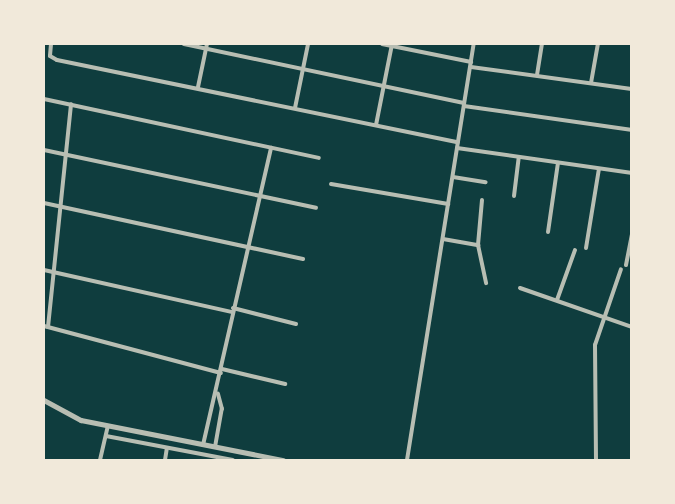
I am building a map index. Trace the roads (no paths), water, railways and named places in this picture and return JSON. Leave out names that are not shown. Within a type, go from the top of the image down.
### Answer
[{"type":"street","points":[[51,44],[50,56],[57,60],[458,142]]},
{"type":"street","points":[[184,44],[207,46],[464,104],[632,130]]},
{"type":"street","points":[[295,108],[308,44]]},
{"type":"street","points":[[382,44],[392,44],[471,64],[537,76],[631,88]]},
{"type":"street","points":[[376,125],[392,44]]},
{"type":"street","points":[[407,460],[474,44]]},
{"type":"street","points":[[537,76],[542,44]]},
{"type":"street","points":[[591,83],[598,44]]},
{"type":"street","points":[[198,87],[207,46]]},
{"type":"street","points":[[44,99],[319,158]]},
{"type":"street","points":[[70,105],[54,272],[46,327],[222,371],[285,384]]},
{"type":"street","points":[[203,445],[218,393],[233,310],[250,248],[271,148]]},
{"type":"street","points":[[457,148],[632,173]]},
{"type":"street","points":[[44,150],[316,208]]},
{"type":"street","points":[[514,196],[519,157]]},
{"type":"street","points":[[548,232],[558,163]]},
{"type":"street","points":[[586,248],[599,169]]},
{"type":"street","points":[[453,177],[486,182]]},
{"type":"street","points":[[331,184],[448,204]]},
{"type":"street","points":[[482,200],[478,245],[486,283]]},
{"type":"street","points":[[44,203],[303,259]]},
{"type":"street","points":[[443,239],[478,245]]},
{"type":"street","points":[[626,265],[631,239]]},
{"type":"street","points":[[557,300],[575,250]]},
{"type":"street","points":[[44,270],[296,324]]},
{"type":"street","points":[[596,460],[595,345],[621,270]]},
{"type":"street","points":[[520,288],[632,327]]},
{"type":"street","points":[[215,447],[222,409],[218,393]]},
{"type":"street","points":[[44,400],[69,416],[108,426],[284,460]]},
{"type":"street","points":[[100,460],[108,426]]},
{"type":"street","points":[[106,436],[233,460]]},
{"type":"street","points":[[165,460],[167,448]]}]
